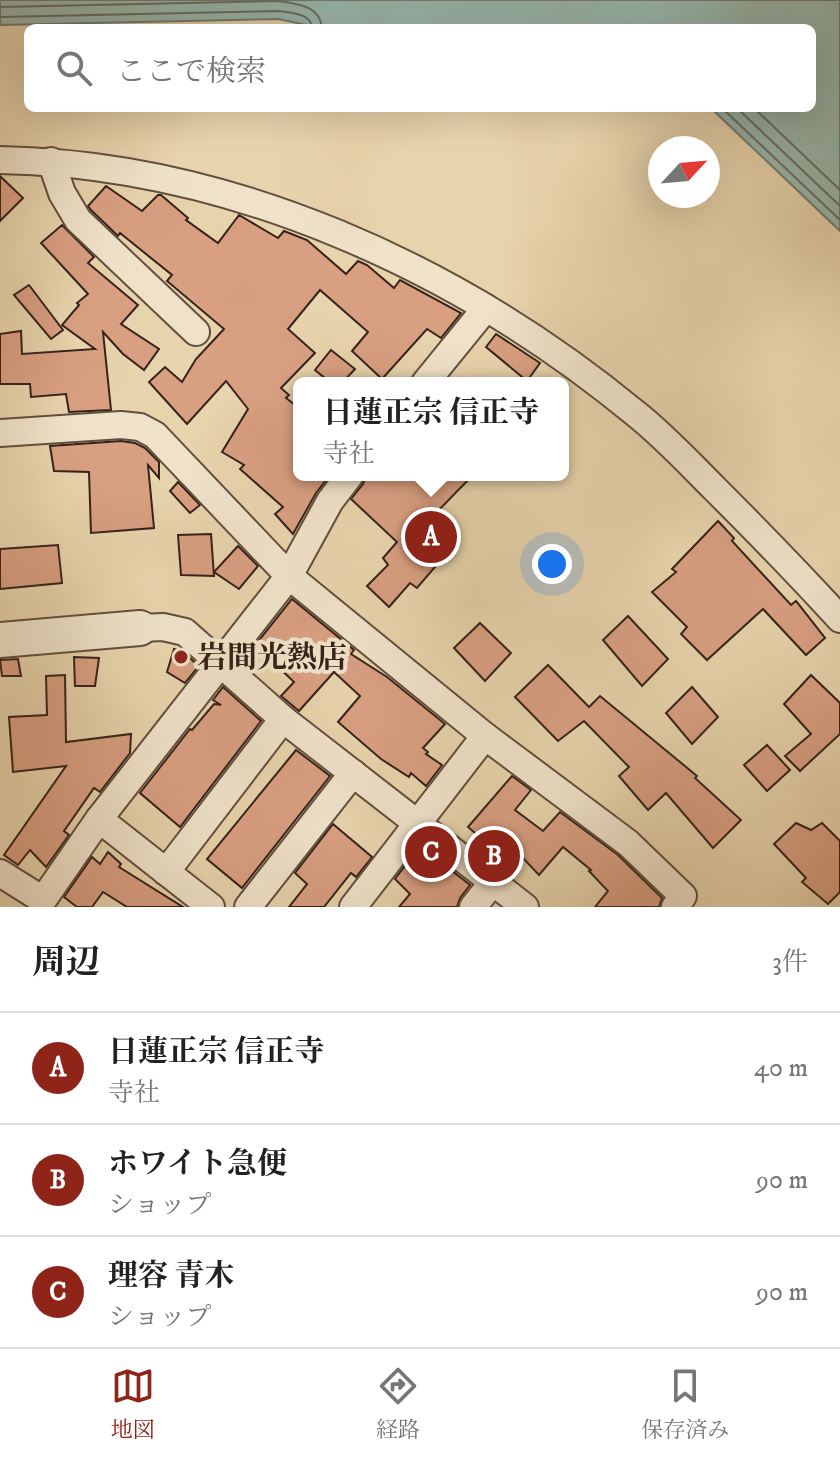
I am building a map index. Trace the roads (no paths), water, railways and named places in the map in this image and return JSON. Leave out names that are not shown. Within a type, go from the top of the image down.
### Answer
[{"type":"street","points":[[0,160],[51,161],[220,193],[303,219],[379,250],[486,308],[537,340],[638,414],[794,568],[840,619]]},
{"type":"street","points":[[51,161],[62,193],[78,220],[196,332]]},
{"type":"street","points":[[430,377],[486,308]]},
{"type":"street","points":[[0,433],[121,425],[140,427],[155,435],[289,576],[485,736],[628,843],[683,896],[675,907]]},
{"type":"street","points":[[0,873],[41,904],[99,819],[289,576],[330,501],[345,481]]},
{"type":"street","points":[[0,640],[163,627],[185,632],[283,719],[525,907]]},
{"type":"street","points":[[166,872],[283,719]]},
{"type":"street","points":[[353,907],[485,736]]},
{"type":"street","points":[[248,907],[353,773]]},
{"type":"street","points":[[99,819],[211,907]]},
{"type":"street","points":[[473,907],[493,882]]},
{"type":"water","points":[[0,0],[840,0],[840,231],[715,112],[816,112],[816,24],[302,24],[278,19],[0,25]]},
{"type":"place","name":"日蓮正宗 信正寺","points":[[431,537]]},
{"type":"place","name":"岩間光熱店","points":[[181,657]]},
{"type":"place","name":"理容 青木","points":[[431,852]]},
{"type":"place","name":"ホワイト急便","points":[[494,856]]}]
